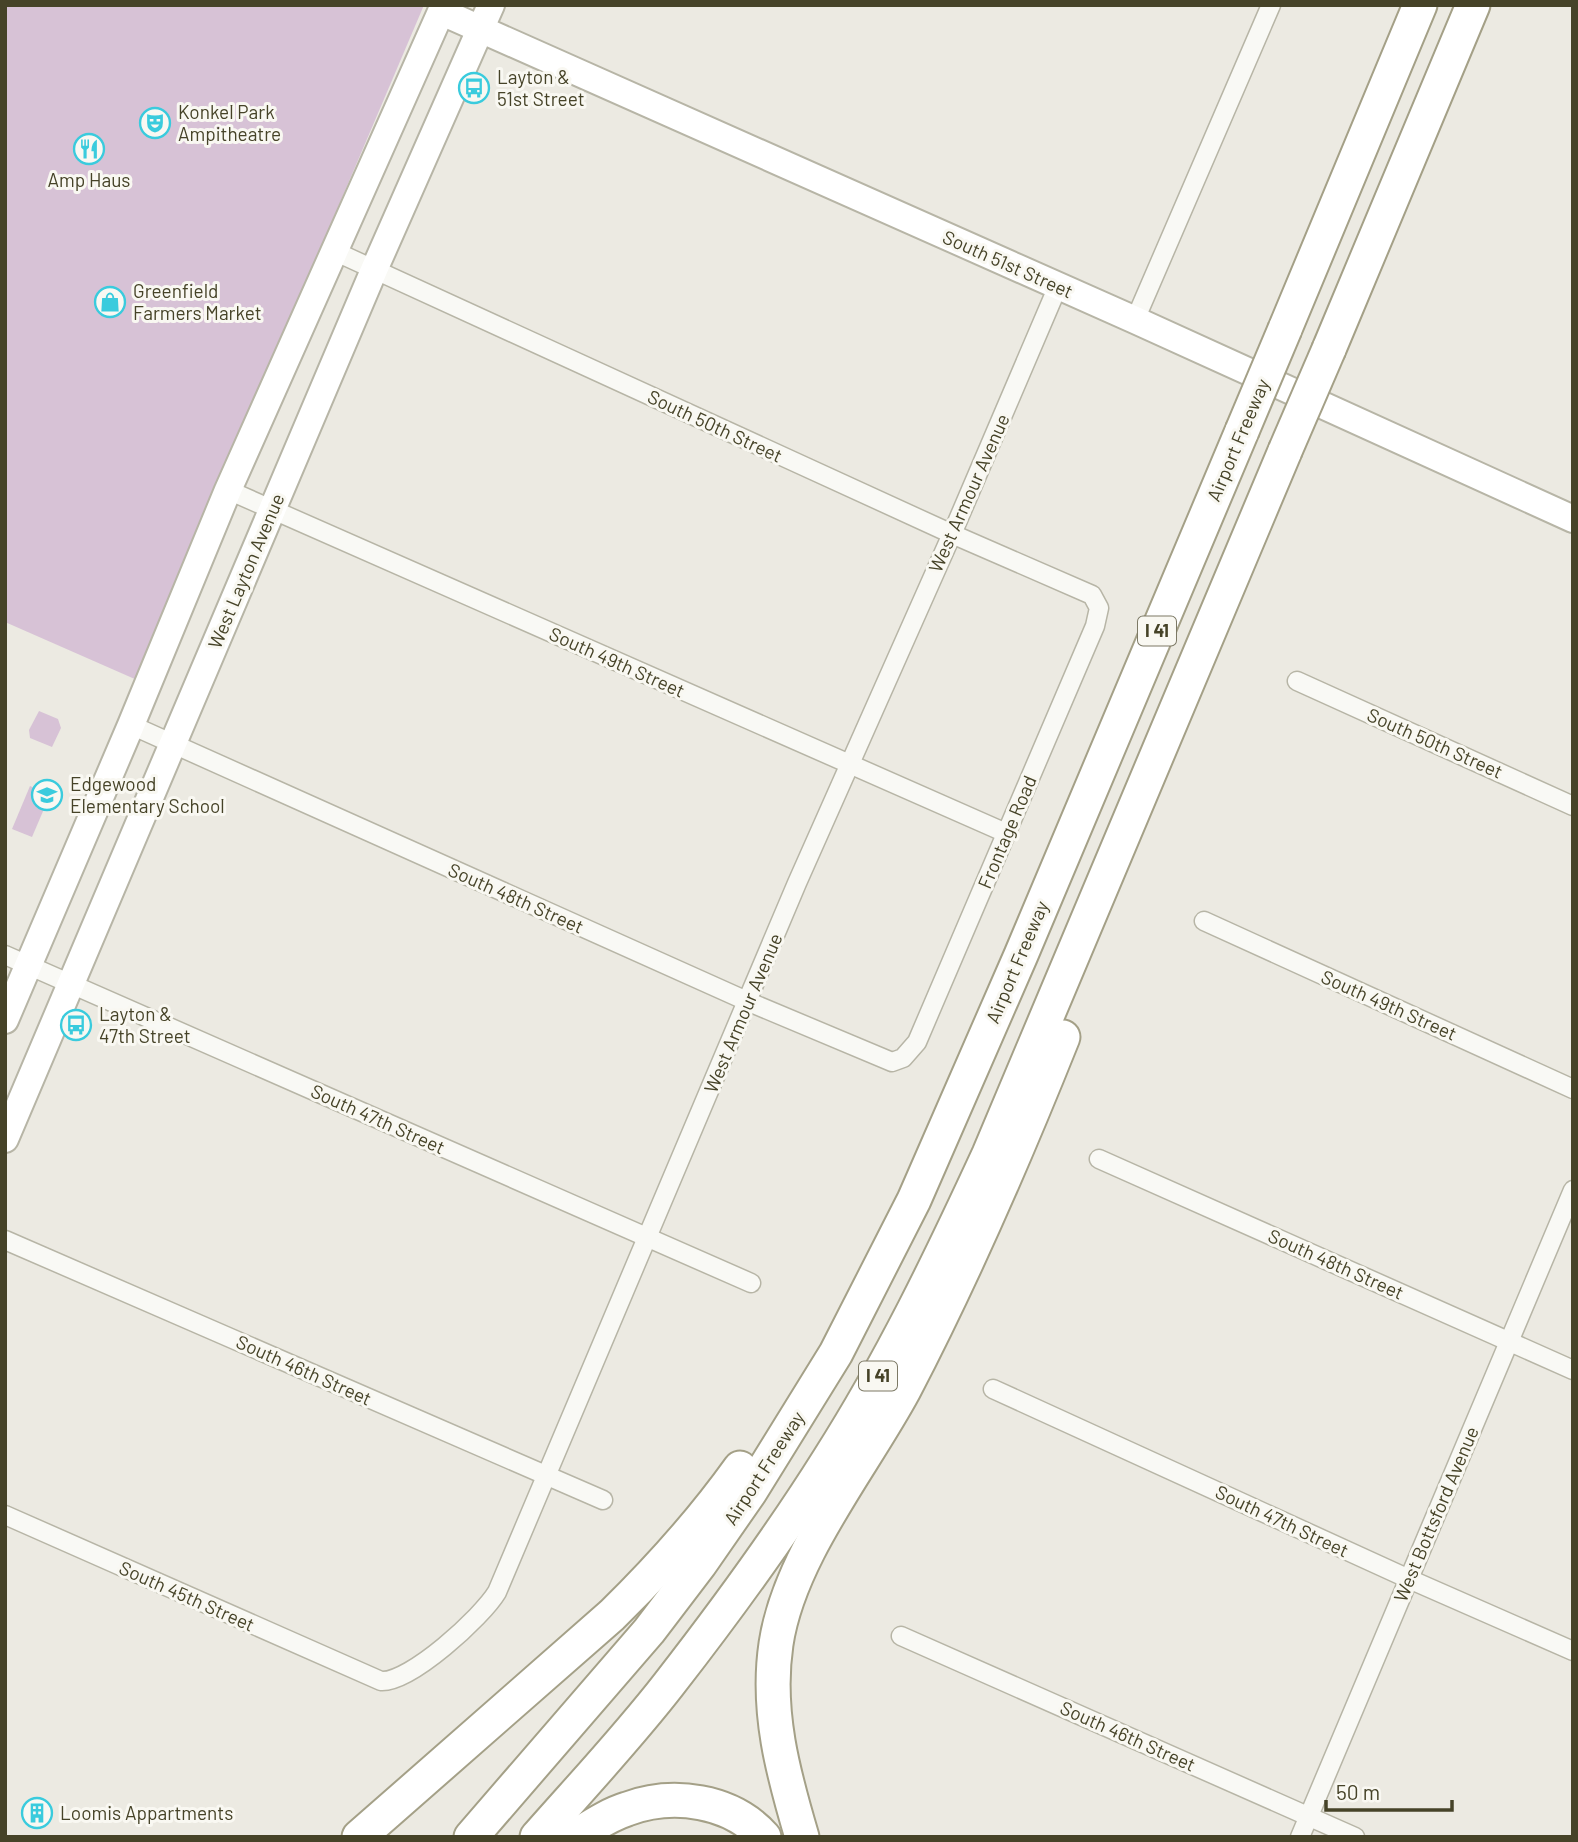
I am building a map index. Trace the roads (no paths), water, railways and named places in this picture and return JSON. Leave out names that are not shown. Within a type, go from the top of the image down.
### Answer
[{"type":"highway","name":"Airport Freeway","points":[[471,1837],[649,1630],[751,1492],[836,1353],[914,1200],[1021,955],[1420,5]]},
{"type":"highway","name":"I 41","points":[[537,1837],[668,1685],[764,1556],[836,1448],[880,1374],[936,1268],[989,1154],[1473,5]]},
{"type":"highway","points":[[802,1837],[777,1748],[772,1675],[776,1642],[794,1583],[805,1558],[895,1407],[984,1226],[1124,883],[1115,855]]},
{"type":"highway","points":[[359,1837],[612,1615],[650,1578],[693,1529],[721,1495],[789,1396],[838,1311],[876,1237],[914,1200]]},
{"type":"highway","points":[[574,1837],[609,1816],[630,1808],[669,1800],[708,1804],[726,1811],[757,1828],[764,1837]]},
{"type":"main road","name":"South 51st Street","points":[[443,9],[486,17],[1058,286],[1573,519]]},
{"type":"main road","points":[[5,1020],[17,960],[131,725],[228,490],[443,9]]},
{"type":"main road","name":"West Layton Avenue","points":[[5,1139],[374,270],[486,17]]},
{"type":"street","points":[[1135,320],[1271,5]]},
{"type":"street","name":"South 50th Street","points":[[334,251],[952,534],[1082,589],[1096,600]]},
{"type":"street","name":"West Armour Avenue","points":[[369,1676],[381,1682],[388,1682],[408,1672],[442,1648],[485,1610],[497,1592],[797,883],[952,534],[1058,286]]},
{"type":"street","name":"South 49th Street","points":[[228,490],[1006,833]]},
{"type":"street","name":"Frontage Road","points":[[903,1058],[919,1038],[1095,626],[1099,608],[1096,600]]},
{"type":"street","name":"South 50th Street","points":[[1297,681],[1573,806]]},
{"type":"street","name":"South 48th Street","points":[[131,725],[748,1002],[888,1061],[895,1062],[903,1058]]},
{"type":"street","name":"South 49th Street","points":[[1205,921],[1573,1089]]},
{"type":"street","name":"South 47th Street","points":[[17,960],[751,1283]]},
{"type":"street","name":"South 48th Street","points":[[1099,1159],[1573,1370]]},
{"type":"street","name":"West Bottsford Avenue","points":[[1300,1837],[1573,1190]]},
{"type":"street","name":"South 46th Street","points":[[5,1240],[603,1500]]},
{"type":"street","name":"South 47th Street","points":[[993,1389],[1573,1651]]},
{"type":"street","name":"South 45th Street","points":[[5,1515],[369,1676]]},
{"type":"street","name":"South 46th Street","points":[[901,1636],[1355,1837]]},
{"type":"place","name":"Layton & 51st Street","points":[[474,88]]},
{"type":"place","name":"Konkel Park Ampitheatre","points":[[155,123]]},
{"type":"place","name":"Amp Haus","points":[[89,149]]},
{"type":"place","name":"Greenfield Farmers Market","points":[[110,302]]},
{"type":"place","name":"Edgewood Elementary School","points":[[47,795]]},
{"type":"place","name":"Layton & 47th Street","points":[[76,1025]]},
{"type":"place","name":"Loomis Appartments","points":[[37,1813]]}]
